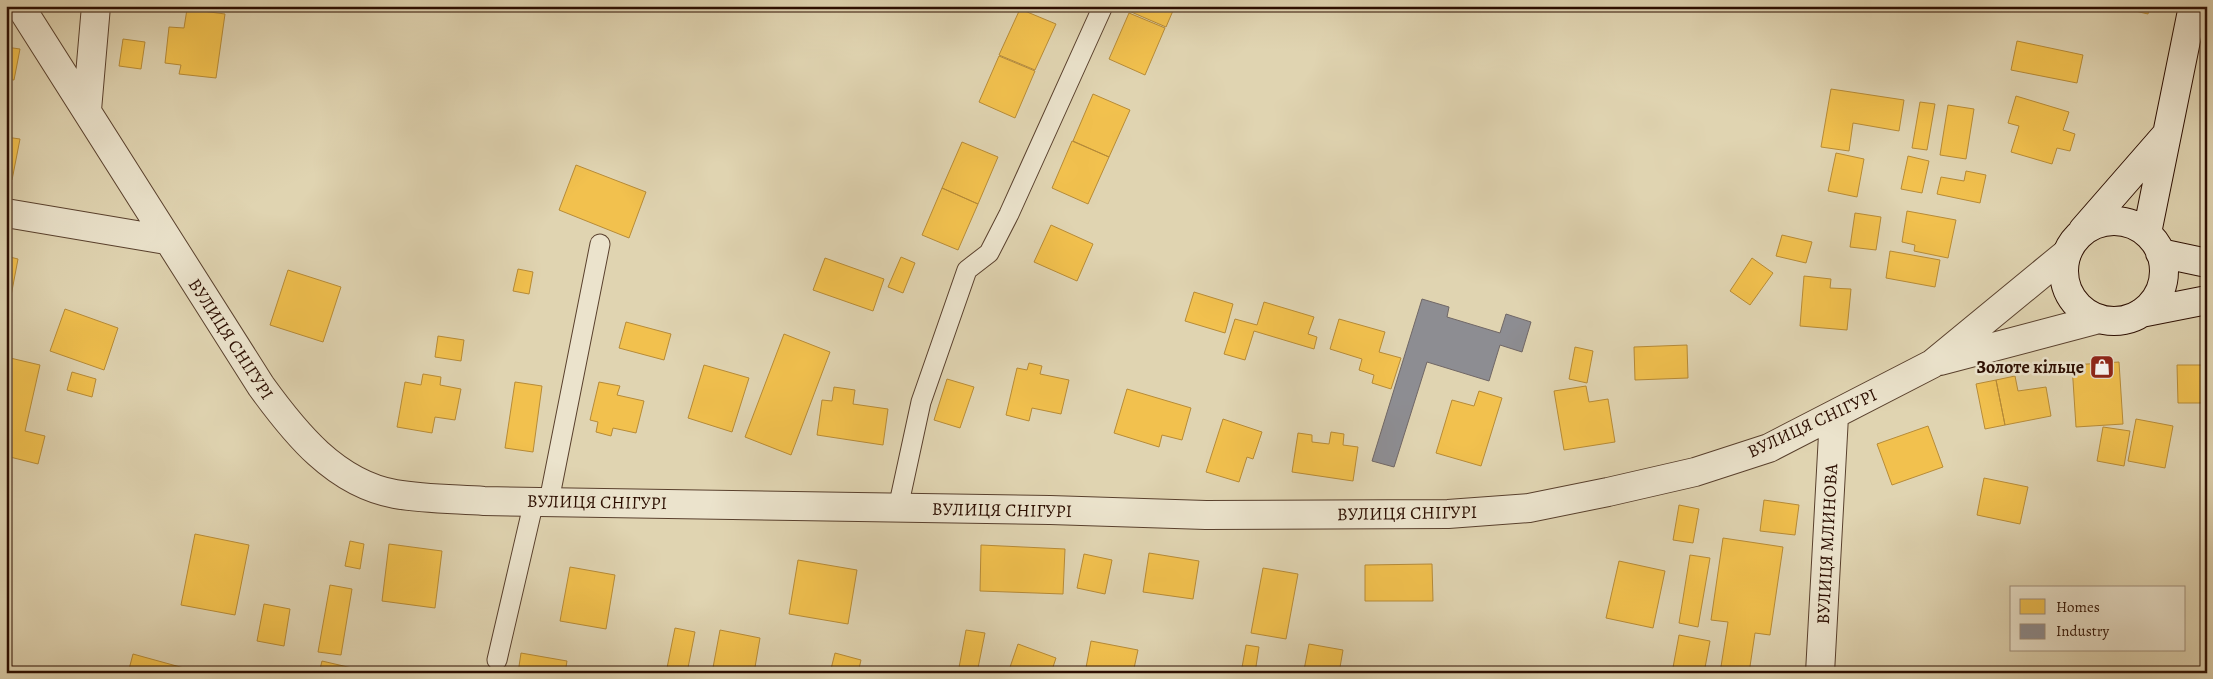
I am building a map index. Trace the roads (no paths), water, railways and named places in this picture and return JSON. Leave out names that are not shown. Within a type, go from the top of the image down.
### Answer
[{"type":"street","name":"ВУЛИЦЯ СНІГУРІ","points":[[20,6],[87,110],[166,240],[261,386],[290,425],[322,458],[358,482],[395,494],[484,501],[1206,515],[1448,514],[1529,508],[1695,472],[1769,448],[1932,364],[2073,245]]},
{"type":"street","points":[[87,110],[96,6]]},
{"type":"street","points":[[2141,313],[2154,302],[2162,286],[2164,270],[2154,243],[2166,135],[2193,6]]},
{"type":"street","points":[[2166,135],[2073,245],[2064,269],[2066,285],[2073,300],[2084,312],[2099,319],[2114,321],[2128,319],[2141,313],[2207,300]]},
{"type":"street","points":[[6,213],[166,240]]},
{"type":"street","points":[[2073,245],[2091,227],[2112,222],[2134,226],[2154,243],[2207,263]]},
{"type":"street","name":"ВУЛИЦЯ СНІГУРІ","points":[[1932,364],[2099,319]]},
{"type":"street","name":"ВУЛИЦЯ МЛИНОВА","points":[[1820,673],[1834,416]]},
{"type":"lane","points":[[898,508],[921,402],[967,270],[989,253],[1005,222],[1103,6]]},
{"type":"lane","points":[[497,660],[542,501],[600,244]]},
{"type":"place","name":"Золоте кільце","points":[[2102,367]]}]
